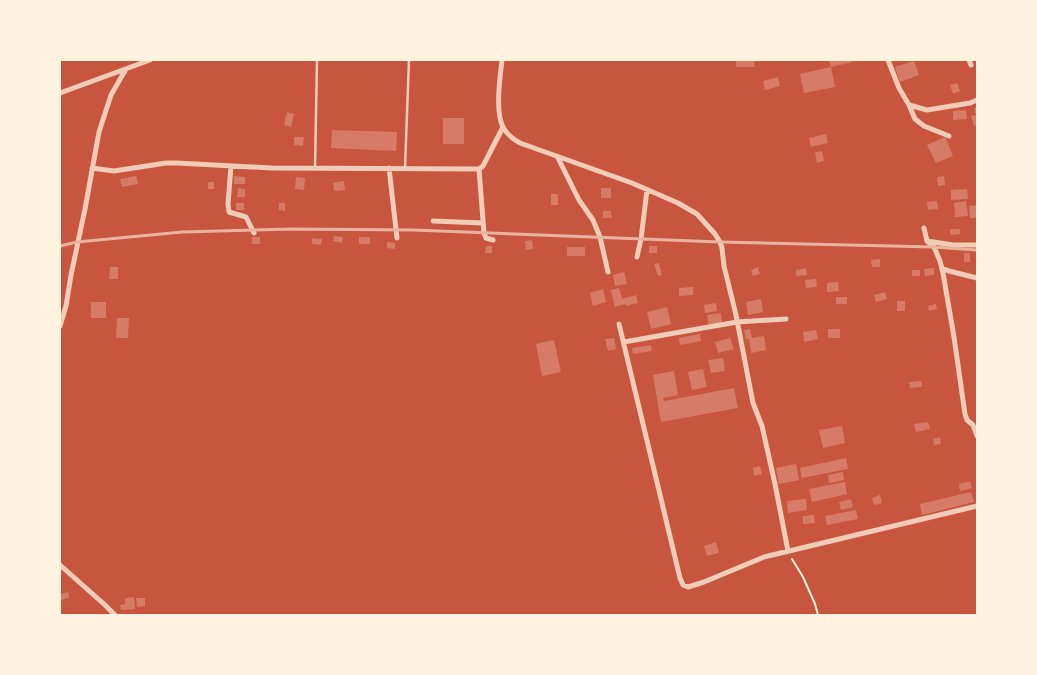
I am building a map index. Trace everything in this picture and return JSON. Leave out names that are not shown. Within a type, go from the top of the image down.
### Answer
[{"type":"street","points":[[60,93],[150,60]]},
{"type":"street","points":[[502,60],[499,113],[503,127],[508,135],[520,143],[632,183],[678,204],[697,214],[716,234],[722,248],[724,266],[753,404],[762,426],[788,551]]},
{"type":"street","points":[[888,60],[899,88],[915,119],[924,126],[948,136]]},
{"type":"street","points":[[60,326],[66,306],[99,132],[111,95],[126,69]]},
{"type":"street","points":[[909,105],[927,110],[970,103],[977,100]]},
{"type":"street","points":[[92,168],[114,170],[166,163],[315,168],[479,169],[483,166],[503,127]]},
{"type":"street","points":[[558,158],[600,237],[608,272]]},
{"type":"street","points":[[231,166],[229,212],[246,216],[254,233]]},
{"type":"street","points":[[389,168],[397,238]]},
{"type":"street","points":[[479,169],[485,236],[493,240]]},
{"type":"street","points":[[637,257],[647,190]]},
{"type":"street","points":[[433,221],[483,223]]},
{"type":"street","points":[[924,228],[927,241],[934,247],[942,268],[965,414],[973,425],[977,436]]},
{"type":"street","points":[[927,241],[952,245],[977,245]]},
{"type":"street","points":[[942,268],[977,278]]},
{"type":"street","points":[[624,342],[737,322],[786,319]]},
{"type":"street","points":[[618,324],[624,342],[680,578],[683,584],[688,587],[764,557],[977,506]]},
{"type":"street","points":[[60,565],[114,615]]},
{"type":"lane","points":[[315,168],[317,60]]},
{"type":"lane","points":[[406,168],[408,60]]},
{"type":"path","points":[[788,551],[803,577],[818,615]]},
{"type":"building","points":[[736,60],[754,60],[755,67],[736,67]]},
{"type":"building","points":[[829,60],[851,60],[852,62],[831,67]]},
{"type":"building","points":[[914,61],[919,75],[900,82],[895,67]]},
{"type":"building","points":[[831,67],[835,87],[804,93],[800,74]]},
{"type":"building","points":[[778,77],[780,86],[765,90],[763,81]]},
{"type":"building","points":[[957,83],[960,91],[953,94],[950,85]]},
{"type":"building","points":[[977,107],[977,125],[974,126],[971,116],[976,115],[974,108]]},
{"type":"building","points":[[966,110],[967,119],[953,120],[953,111]]},
{"type":"building","points":[[287,112],[294,114],[291,127],[284,125]]},
{"type":"building","points":[[443,118],[464,118],[464,144],[443,144]]},
{"type":"building","points":[[332,130],[397,132],[396,151],[331,148]]},
{"type":"building","points":[[826,134],[828,143],[811,147],[809,138]]},
{"type":"building","points":[[294,137],[304,137],[303,146],[294,145]]},
{"type":"building","points":[[945,137],[953,156],[936,163],[927,145]]},
{"type":"building","points":[[822,151],[824,161],[817,163],[815,152]]},
{"type":"building","points":[[136,176],[138,184],[122,187],[120,179]]},
{"type":"building","points":[[234,176],[245,177],[245,184],[234,184]]},
{"type":"building","points":[[944,176],[945,185],[938,186],[937,177]]},
{"type":"building","points":[[296,177],[305,178],[304,190],[295,189]]},
{"type":"building","points":[[344,181],[345,190],[334,191],[333,183]]},
{"type":"building","points":[[208,182],[214,182],[214,189],[208,189]]},
{"type":"building","points":[[238,188],[245,189],[245,197],[237,197]]},
{"type":"building","points":[[601,188],[611,188],[611,198],[601,198]]},
{"type":"building","points":[[967,189],[968,199],[951,200],[951,190]]},
{"type":"building","points":[[551,194],[558,194],[558,205],[551,205]]},
{"type":"building","points":[[937,201],[938,209],[928,210],[927,202]]},
{"type":"building","points":[[966,201],[968,216],[955,217],[954,203]]},
{"type":"building","points":[[236,203],[244,203],[244,210],[236,210]]},
{"type":"building","points":[[279,203],[285,203],[285,211],[279,210]]},
{"type":"building","points":[[977,205],[977,218],[970,218],[969,206]]},
{"type":"building","points":[[603,211],[611,211],[612,218],[603,218]]},
{"type":"building","points":[[950,229],[960,229],[960,234],[950,235]]},
{"type":"building","points":[[334,236],[343,237],[342,243],[333,241]]},
{"type":"building","points":[[252,237],[260,237],[260,244],[252,244]]},
{"type":"building","points":[[359,237],[370,237],[370,244],[359,244]]},
{"type":"building","points":[[312,238],[322,239],[321,245],[312,244]]},
{"type":"building","points":[[532,240],[533,249],[526,250],[525,241]]},
{"type":"building","points":[[387,242],[395,243],[395,249],[387,248]]},
{"type":"building","points":[[486,246],[492,246],[492,253],[485,253]]},
{"type":"building","points":[[649,246],[657,246],[657,253],[649,253]]},
{"type":"building","points":[[567,247],[585,247],[585,256],[567,256]]},
{"type":"building","points":[[964,253],[970,253],[970,262],[964,262]]},
{"type":"building","points":[[880,259],[880,267],[872,267],[871,260]]},
{"type":"building","points":[[659,263],[662,275],[658,276],[654,264]]},
{"type":"building","points":[[110,267],[118,267],[118,279],[109,279]]},
{"type":"building","points":[[758,267],[760,274],[753,276],[751,270]]},
{"type":"building","points":[[806,268],[807,275],[796,276],[796,270]]},
{"type":"building","points":[[934,268],[934,275],[925,276],[924,269]]},
{"type":"building","points":[[912,270],[920,270],[920,276],[912,276]]},
{"type":"building","points":[[624,272],[627,284],[615,286],[613,275]]},
{"type":"building","points":[[816,279],[817,287],[806,288],[805,280]]},
{"type":"building","points":[[838,282],[839,291],[827,292],[827,283]]},
{"type":"building","points":[[693,287],[693,295],[679,296],[679,288]]},
{"type":"building","points":[[619,288],[622,299],[636,295],[638,303],[615,307],[611,290]]},
{"type":"building","points":[[603,289],[606,302],[593,306],[590,293]]},
{"type":"building","points":[[885,292],[887,299],[876,302],[874,295]]},
{"type":"building","points":[[836,297],[847,297],[847,304],[836,304]]},
{"type":"building","points":[[761,299],[763,312],[748,315],[746,302]]},
{"type":"building","points":[[897,301],[905,301],[905,311],[897,311]]},
{"type":"building","points":[[91,302],[106,302],[106,318],[91,318]]},
{"type":"building","points":[[716,303],[717,311],[705,313],[704,305]]},
{"type":"building","points":[[936,304],[937,309],[929,311],[928,306]]},
{"type":"building","points":[[667,307],[671,324],[651,329],[647,312]]},
{"type":"building","points":[[721,313],[722,323],[709,326],[707,315]]},
{"type":"building","points":[[117,318],[129,318],[128,338],[116,338]]},
{"type":"building","points":[[750,329],[752,338],[764,336],[766,350],[751,353],[749,339],[746,339],[744,330]]},
{"type":"building","points":[[828,329],[840,329],[840,338],[828,338]]},
{"type":"building","points":[[816,330],[818,339],[804,342],[803,332]]},
{"type":"building","points":[[700,334],[701,341],[680,345],[679,338]]},
{"type":"building","points":[[614,338],[616,349],[608,351],[605,339]]},
{"type":"building","points":[[730,338],[734,349],[718,353],[715,342]]},
{"type":"building","points":[[554,340],[561,372],[542,376],[536,344]]},
{"type":"building","points":[[651,345],[652,351],[633,354],[632,348]]},
{"type":"building","points":[[723,358],[725,371],[711,373],[708,360]]},
{"type":"building","points":[[703,369],[707,387],[692,390],[688,372]]},
{"type":"building","points":[[674,371],[678,395],[663,398],[664,401],[734,388],[738,408],[661,422],[653,375]]},
{"type":"building","points":[[921,381],[922,387],[910,388],[909,382]]},
{"type":"building","points":[[928,422],[930,429],[916,432],[914,424]]},
{"type":"building","points":[[842,426],[845,443],[823,448],[819,430]]},
{"type":"building","points":[[940,437],[941,444],[934,445],[933,439]]},
{"type":"building","points":[[846,458],[848,469],[802,478],[800,468]]},
{"type":"building","points":[[796,464],[799,480],[779,484],[776,468]]},
{"type":"building","points":[[760,466],[762,474],[754,476],[753,468]]},
{"type":"building","points":[[843,472],[844,480],[829,483],[828,475]]},
{"type":"building","points":[[970,481],[972,488],[960,491],[959,484]]},
{"type":"building","points":[[845,482],[847,494],[812,502],[809,489]]},
{"type":"building","points":[[971,492],[974,502],[922,515],[920,504]]},
{"type":"building","points":[[880,495],[882,503],[874,505],[872,498]]},
{"type":"building","points":[[806,499],[807,510],[788,513],[787,501]]},
{"type":"building","points":[[851,499],[853,507],[841,510],[839,502]]},
{"type":"building","points":[[856,510],[858,519],[827,525],[825,516]]},
{"type":"building","points":[[814,515],[815,523],[803,524],[803,516]]},
{"type":"building","points":[[716,542],[719,553],[707,556],[704,546]]},
{"type":"building","points":[[68,592],[69,598],[61,600],[60,594]]},
{"type":"building","points":[[134,597],[135,609],[121,610],[120,605],[125,604],[125,598]]},
{"type":"building","points":[[136,598],[145,598],[145,606],[137,607]]},
{"type":"railway","points":[[60,246],[77,242],[182,232],[292,229],[413,230],[977,250]]}]
